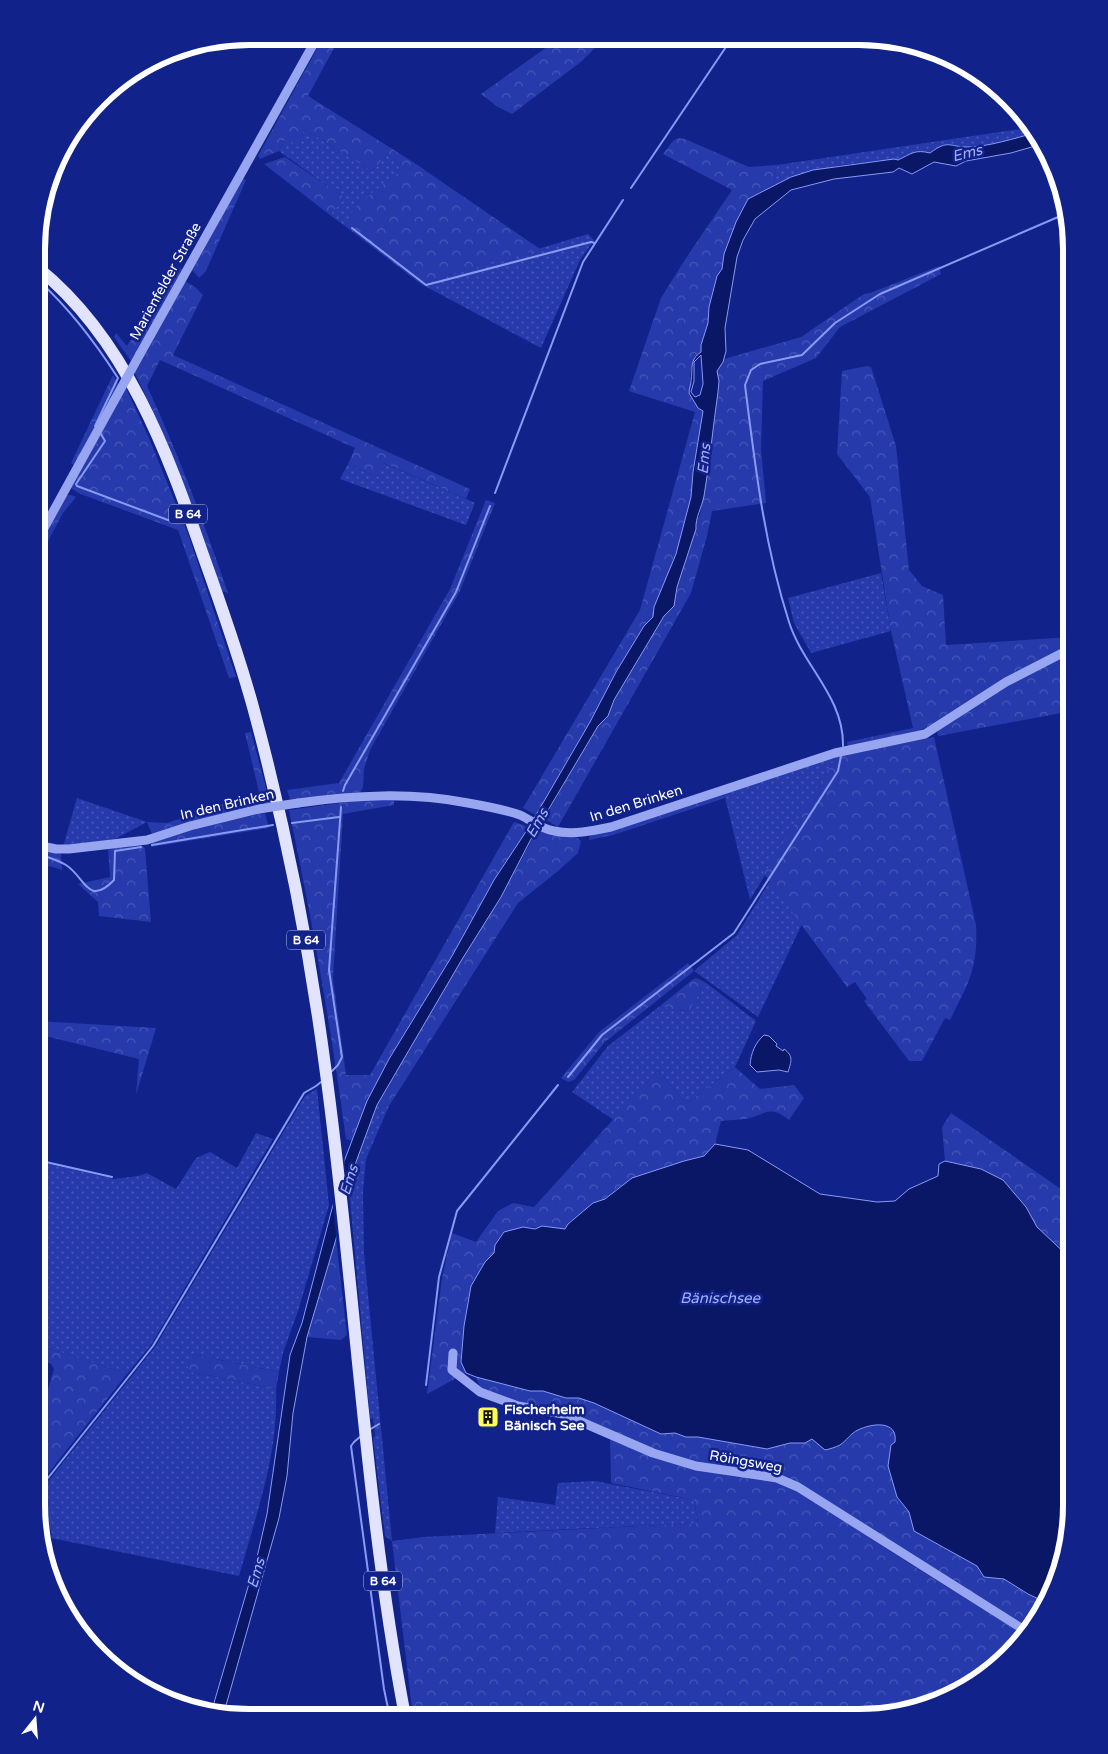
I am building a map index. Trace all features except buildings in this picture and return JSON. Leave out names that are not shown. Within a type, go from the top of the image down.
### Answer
[{"type":"main road","name":"B 64","points":[[45,274],[60,287],[105,341],[123,368],[163,450],[196,533],[225,618],[252,706],[274,792],[293,871],[307,944],[328,1084],[365,1445],[384,1596],[403,1709]]},
{"type":"street","name":"Marienfelder Straße","points":[[45,526],[313,45]]},
{"type":"street","name":"In den Brinken","points":[[45,847],[69,849],[147,840],[198,824],[259,809],[298,802],[366,795],[425,797],[503,810],[528,819],[544,828],[564,832],[586,832],[611,827],[835,752],[925,734],[1006,682],[1063,653]]},
{"type":"street","name":"Röingsweg","points":[[453,1353],[452,1370],[480,1392],[505,1402],[563,1414],[653,1453],[696,1466],[777,1478],[798,1487],[1022,1628]]},
{"type":"green space","points":[[319,45],[336,45],[308,96],[413,162],[540,249],[421,284],[345,226],[356,206],[405,167],[387,155],[372,171],[304,129],[299,147],[286,138],[279,151],[260,159],[258,156]]},
{"type":"green space","points":[[550,45],[598,45],[582,61],[512,114],[498,107],[481,94]]},
{"type":"green space","points":[[1024,128],[1029,135],[975,147],[945,145],[930,153],[916,152],[898,160],[817,170],[773,186],[777,165]]},
{"type":"green space","points":[[304,129],[372,171],[387,155],[406,167],[356,206],[345,226],[330,215],[344,198],[279,151],[286,138],[299,146]]},
{"type":"green space","points":[[678,138],[685,139],[749,167],[777,165],[773,186],[748,199],[724,254],[722,269],[717,276],[701,352],[696,357],[691,373],[690,382],[693,399],[703,411],[691,497],[676,554],[653,617],[644,626],[616,672],[590,722],[536,815],[523,808],[640,610],[695,412],[629,391],[661,298],[732,190],[663,154],[673,141]]},
{"type":"green space","points":[[285,157],[345,198],[330,215],[264,164]]},
{"type":"green space","points":[[242,178],[246,180],[206,271],[199,278],[192,270]]},
{"type":"green space","points":[[588,234],[594,240],[580,260],[541,348],[421,284]]},
{"type":"green space","points":[[939,266],[941,274],[840,327],[816,358],[763,381],[761,450],[766,503],[712,511],[691,593],[558,827],[544,819],[598,726],[608,716],[614,700],[664,616],[674,603],[677,587],[696,529],[696,522],[700,515],[718,392],[719,381],[716,371],[724,359],[801,337],[864,294]]},
{"type":"green space","points":[[180,268],[182,269],[131,361],[114,337],[116,333],[127,346]]},
{"type":"green space","points":[[185,281],[203,295],[173,355],[470,489],[466,499],[384,463],[377,477],[348,464],[355,448],[160,360],[147,386],[190,488],[228,593],[222,591],[171,453],[134,372]]},
{"type":"green space","points":[[867,366],[871,367],[896,446],[909,570],[922,586],[943,595],[946,645],[1063,638],[1063,713],[938,736],[936,723],[918,731],[848,746],[847,742],[913,728],[891,631],[870,497],[837,454],[842,371]]},
{"type":"green space","points":[[113,375],[118,384],[74,465],[71,463]]},
{"type":"green space","points":[[126,388],[149,438],[188,534],[236,677],[229,678],[178,530],[78,493],[70,487]]},
{"type":"green space","points":[[383,463],[475,503],[466,525],[340,479],[348,464],[377,477]]},
{"type":"green space","points":[[66,495],[76,497],[63,513],[45,547],[45,532]]},
{"type":"green space","points":[[486,500],[495,503],[460,591],[370,750],[364,769],[363,787],[360,793],[290,799],[287,790],[339,783],[450,589]]},
{"type":"green space","points":[[881,573],[891,631],[811,653],[794,623],[788,598]]},
{"type":"green space","points":[[251,732],[270,803],[190,822],[152,834],[147,822],[167,823],[259,792],[245,733]]},
{"type":"green space","points":[[934,737],[976,925],[975,953],[971,975],[950,1020],[945,1018],[922,1061],[909,1061],[864,1001],[867,999],[855,982],[847,987],[764,874],[836,757]]},
{"type":"green space","points":[[836,757],[750,900],[724,793]]},
{"type":"green space","points":[[724,793],[725,798],[613,835],[589,840],[590,835]]},
{"type":"green space","points":[[77,798],[147,822],[115,839],[63,847]]},
{"type":"green space","points":[[394,799],[394,805],[343,814],[333,978],[346,1075],[370,1075],[514,822],[529,827],[494,880],[452,956],[389,1059],[367,1101],[352,1141],[346,1139],[306,892],[289,810],[354,801]]},
{"type":"green space","points":[[265,813],[269,828],[151,847],[152,842],[180,833]]},
{"type":"green space","points":[[537,830],[553,836],[575,836],[581,841],[578,853],[518,903],[389,1106],[377,1105],[461,961],[501,897]]},
{"type":"green space","points":[[140,844],[145,849],[151,922],[99,916],[98,902],[78,884],[110,877],[108,849]]},
{"type":"green space","points":[[45,850],[61,854],[62,870],[50,866],[45,868]]},
{"type":"green space","points":[[770,881],[802,924],[758,1017],[694,971],[737,935]]},
{"type":"green space","points":[[688,963],[694,971],[605,1042],[574,1080],[568,1082],[561,1078],[599,1032]]},
{"type":"green space","points":[[696,978],[705,982],[690,1010],[678,1011],[660,1006],[692,980]]},
{"type":"green space","points":[[705,982],[756,1021],[735,1067],[686,1104],[658,1070],[614,1120],[572,1092],[608,1046],[660,1006],[678,1011],[690,1010]]},
{"type":"green space","points":[[45,1021],[156,1028],[136,1095],[139,1059],[45,1036]]},
{"type":"green space","points":[[735,1067],[760,1089],[794,1085],[804,1098],[789,1120],[777,1113],[767,1112],[745,1119],[721,1121],[715,1144],[704,1156],[632,1178],[604,1199],[593,1203],[568,1223],[565,1229],[524,1227],[495,1245],[494,1253],[485,1262],[471,1286],[461,1362],[466,1373],[427,1394],[442,1278],[452,1233],[476,1242],[498,1211],[513,1203],[534,1207],[658,1070],[686,1104]]},
{"type":"green space","points":[[317,1089],[329,1205],[299,1308],[283,1353],[279,1372],[192,1354],[187,1371],[276,1389],[274,1437],[270,1460],[259,1507],[239,1576],[51,1538],[52,1534],[45,1516],[45,1485],[155,1347],[305,1096]]},
{"type":"green space","points":[[377,1105],[389,1106],[366,1159],[363,1191],[364,1253],[392,1541],[385,1536],[373,1438],[375,1436],[373,1418],[370,1419],[349,1190],[356,1162]]},
{"type":"green space","points":[[951,1113],[1063,1190],[1063,1251],[1037,1227],[1026,1207],[981,1169],[945,1161],[942,1127]]},
{"type":"green space","points":[[256,1133],[273,1139],[151,1345],[127,1374],[45,1347],[45,1163],[114,1179],[147,1173],[176,1189],[196,1158],[210,1152],[237,1168]]},
{"type":"green space","points":[[336,1239],[347,1335],[341,1340],[307,1337]]},
{"type":"green space","points":[[45,1347],[127,1374],[45,1477],[45,1399],[54,1369],[51,1364],[45,1362]]},
{"type":"green space","points":[[191,1354],[279,1372],[276,1389],[187,1371]]},
{"type":"green space","points":[[476,1377],[530,1391],[543,1391],[566,1398],[579,1398],[661,1434],[675,1433],[686,1437],[698,1437],[767,1449],[790,1443],[805,1443],[812,1439],[840,1445],[857,1430],[872,1425],[886,1425],[893,1429],[896,1436],[888,1466],[897,1497],[909,1512],[914,1531],[977,1566],[984,1577],[1004,1579],[1040,1600],[1023,1626],[799,1484],[697,1464],[654,1451],[563,1412],[506,1400],[481,1389]]},
{"type":"green space","points":[[610,1437],[651,1455],[776,1481],[796,1490],[1019,1631],[994,1658],[961,1682],[937,1694],[912,1702],[873,1709],[412,1709],[392,1541],[423,1537],[698,1523],[694,1500],[611,1483]]},
{"type":"green space","points":[[595,1481],[694,1500],[698,1523],[495,1533],[498,1497],[555,1505],[558,1483]]},
{"type":"water","name":"Ems","points":[[1029,135],[1035,146],[1011,153],[966,161],[956,166],[934,162],[912,174],[899,168],[893,172],[834,179],[791,190],[755,219],[743,240],[737,257],[725,328],[726,351],[723,362],[717,371],[719,381],[718,392],[704,496],[696,529],[677,587],[674,606],[664,616],[614,700],[608,716],[598,726],[531,839],[501,897],[461,961],[377,1105],[356,1162],[336,1239],[307,1337],[293,1413],[287,1476],[279,1518],[225,1708],[213,1706],[258,1553],[267,1514],[290,1355],[302,1323],[345,1159],[367,1101],[389,1059],[452,956],[494,880],[529,827],[590,722],[616,672],[644,626],[653,617],[654,607],[676,554],[691,497],[703,411],[698,408],[689,393],[692,365],[697,355],[701,352],[717,276],[722,269],[724,254],[736,222],[748,199],[791,177],[813,170],[898,160],[917,152],[930,153],[945,145],[975,147]],"holes":[[[701,355],[703,384],[700,395],[695,397],[691,392],[694,381],[694,362]]]},
{"type":"water","points":[[764,1035],[769,1036],[777,1044],[776,1046],[783,1051],[784,1049],[789,1054],[791,1062],[788,1072],[779,1070],[757,1072],[750,1065],[754,1048]]},
{"type":"water","name":"Bänischsee","points":[[715,1144],[748,1150],[820,1194],[877,1202],[895,1201],[909,1189],[938,1176],[939,1164],[945,1161],[981,1169],[1003,1180],[1026,1207],[1037,1227],[1063,1251],[1063,1519],[1056,1558],[1048,1583],[1040,1600],[1004,1579],[984,1577],[977,1566],[914,1531],[909,1512],[897,1497],[888,1466],[891,1445],[895,1442],[895,1435],[892,1430],[883,1425],[870,1426],[858,1430],[840,1445],[825,1450],[812,1439],[805,1443],[790,1443],[767,1449],[698,1437],[686,1437],[675,1433],[661,1434],[579,1398],[566,1398],[543,1391],[530,1391],[466,1373],[461,1362],[464,1326],[471,1286],[485,1262],[494,1253],[495,1245],[504,1232],[523,1227],[535,1229],[542,1226],[565,1229],[568,1224],[593,1203],[605,1199],[632,1178],[704,1156]]},
{"type":"pier","points":[[344,1155],[349,1200],[337,1244],[332,1199]]},
{"type":"waterway","points":[[631,188],[727,45]]},
{"type":"waterway","points":[[495,493],[583,262],[623,200]]},
{"type":"waterway","points":[[843,746],[842,728],[837,712],[822,682],[795,638],[780,593],[761,504],[745,385],[751,370],[760,364],[802,355],[835,323],[880,294],[1060,216]]},
{"type":"waterway","points":[[352,228],[426,285],[591,242],[595,243]]},
{"type":"waterway","points":[[45,287],[81,326],[118,378],[95,426]]},
{"type":"waterway","points":[[101,434],[105,441],[76,484],[77,486],[176,523]]},
{"type":"waterway","points":[[343,791],[456,592],[490,506]]},
{"type":"waterway","points":[[568,1077],[602,1035],[734,933],[838,771],[841,756]]},
{"type":"waterway","points":[[332,1071],[342,1057],[329,970],[341,807]]},
{"type":"waterway","points":[[292,823],[339,817]]},
{"type":"waterway","points":[[152,845],[273,825]]},
{"type":"waterway","points":[[45,856],[66,865],[73,870],[88,888],[98,891],[114,880],[115,851],[141,847]]},
{"type":"waterway","points":[[45,1482],[153,1346],[304,1093],[321,1082]]},
{"type":"waterway","points":[[426,1385],[439,1277],[457,1211],[558,1085]]},
{"type":"waterway","points":[[45,1162],[112,1177]]},
{"type":"waterway","points":[[369,1430],[379,1424]]},
{"type":"waterway","points":[[361,1436],[351,1446],[388,1709]]},
{"type":"waterway","points":[[46,1527],[49,1534]]},
{"type":"place","name":"Fischerheim Bänisch See","points":[[488,1417]]}]
